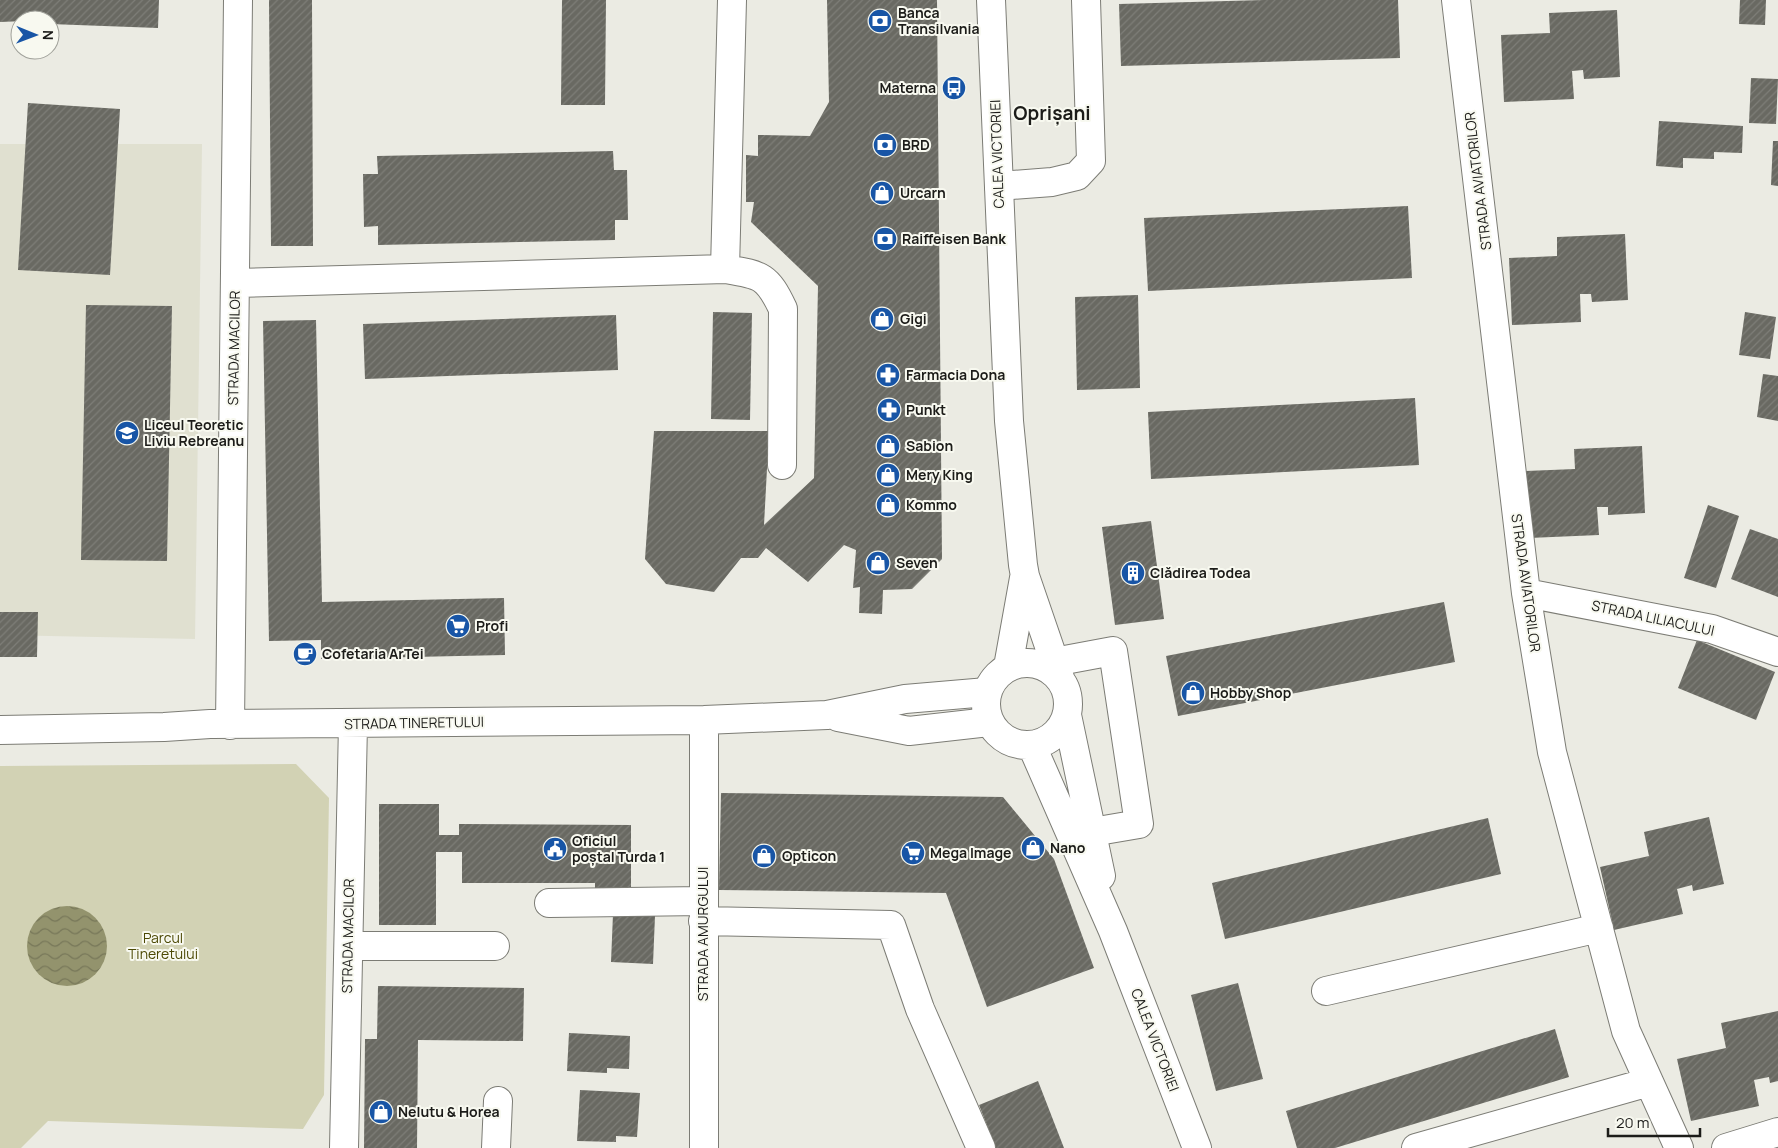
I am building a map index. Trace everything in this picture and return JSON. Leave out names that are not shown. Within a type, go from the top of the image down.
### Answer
[{"type":"street","name":"STRADA MACILOR","points":[[230,725],[238,0]]},
{"type":"street","points":[[725,269],[732,0]]},
{"type":"street","name":"CALEA VICTORIEI","points":[[991,0],[1009,421],[1025,576],[1057,670],[1066,689],[1067,715],[1113,932]]},
{"type":"street","points":[[999,186],[1052,182],[1077,176],[1091,161],[1086,0]]},
{"type":"street","name":"STRADA AVIATORILOR","points":[[1456,0],[1526,593],[1552,752],[1626,1031],[1679,1148]]},
{"type":"street","points":[[235,283],[725,269],[756,274],[772,287],[783,309],[782,465]]},
{"type":"street","name":"CALEA VICTORIEI","points":[[1008,667],[1025,576]]},
{"type":"street","name":"STRADA LILIACULUI","points":[[1526,593],[1712,629],[1778,652]]},
{"type":"street","points":[[1067,715],[1062,726],[1054,736],[1032,746],[1019,745],[1006,741],[989,722],[985,702],[987,692],[992,681],[1008,667],[1022,663],[1036,663],[1049,669],[1057,670],[1113,652],[1139,824],[1092,832]]},
{"type":"street","name":"STRADA TINERETULUI","points":[[0,730],[230,725],[704,720],[827,715],[905,699],[987,692]]},
{"type":"street","name":"STRADA TINERETULUI","points":[[827,715],[909,731],[989,722]]},
{"type":"street","name":"STRADA AMURGULUI","points":[[704,720],[704,1148]]},
{"type":"street","name":"STRADA MACILOR","points":[[344,1148],[353,724]]},
{"type":"street","name":"CALEA VICTORIEI","points":[[1032,746],[1113,932],[1197,1148]]},
{"type":"street","points":[[549,903],[703,911],[891,925],[920,1010],[981,1148]]},
{"type":"street","points":[[1326,991],[1599,928]]},
{"type":"street","points":[[349,946],[495,946]]},
{"type":"street","points":[[1416,1148],[1649,1082]]},
{"type":"street","points":[[496,1148],[498,1101]]},
{"type":"street","points":[[1726,1148],[1778,1132]]},
{"type":"shaded area","points":[[0,144],[202,144],[195,639],[0,635]]},
{"type":"green space","name":"Parcul Tineretului","points":[[296,764],[329,798],[324,1095],[303,1129],[48,1121],[21,1148],[0,1148],[0,766]]},
{"type":"water","points":[[67,906],[82,909],[95,918],[104,931],[107,946],[104,961],[95,974],[82,983],[67,986],[52,983],[39,974],[30,961],[27,946],[30,931],[39,918],[52,909]]},
{"type":"building","points":[[0,0],[159,0],[158,28],[60,24],[60,10],[10,10],[10,22],[0,22]]},
{"type":"building","points":[[269,0],[312,0],[313,246],[271,246]]},
{"type":"building","points":[[562,0],[606,0],[605,105],[561,105]]},
{"type":"building","points":[[827,0],[937,0],[942,559],[912,589],[883,590],[882,614],[859,613],[860,587],[853,588],[856,550],[844,545],[808,582],[766,548],[758,558],[741,558],[714,592],[666,584],[645,559],[654,431],[769,431],[764,525],[814,478],[818,286],[751,222],[754,202],[746,202],[746,155],[758,156],[758,135],[810,136],[829,102]]},
{"type":"building","points":[[1264,0],[1398,0],[1400,58],[1121,66],[1119,4]]},
{"type":"building","points":[[1740,0],[1766,0],[1765,25],[1739,24]]},
{"type":"building","points":[[1617,10],[1620,77],[1584,79],[1583,70],[1572,71],[1574,99],[1504,102],[1501,35],[1550,33],[1549,13]]},
{"type":"building","points":[[1751,78],[1778,79],[1776,124],[1749,123]]},
{"type":"building","points":[[28,103],[120,109],[110,275],[18,270]]},
{"type":"building","points":[[1659,121],[1743,126],[1742,153],[1714,152],[1714,159],[1683,158],[1683,168],[1656,166]]},
{"type":"building","points":[[1773,141],[1778,141],[1778,186],[1771,185]]},
{"type":"building","points":[[613,151],[614,170],[627,170],[628,220],[615,220],[615,240],[378,245],[378,226],[364,227],[363,174],[378,174],[377,156]]},
{"type":"building","points":[[1408,206],[1412,278],[1148,291],[1144,218]]},
{"type":"building","points":[[1625,234],[1628,300],[1592,302],[1591,294],[1580,294],[1581,322],[1512,325],[1509,258],[1557,256],[1557,237]]},
{"type":"building","points":[[1138,295],[1140,388],[1077,390],[1075,297]]},
{"type":"building","name":"Liceul Teoretic Liviu Rebreanu","points":[[86,305],[172,306],[167,561],[81,560]]},
{"type":"building","points":[[713,312],[752,313],[750,420],[711,419]]},
{"type":"building","points":[[1745,312],[1776,317],[1770,359],[1739,355]]},
{"type":"building","points":[[616,315],[618,370],[365,379],[363,324]]},
{"type":"building","points":[[316,320],[322,602],[504,598],[505,655],[321,659],[321,640],[269,641],[263,321]]},
{"type":"building","points":[[1763,374],[1778,376],[1778,421],[1757,417]]},
{"type":"building","points":[[1415,398],[1419,465],[1151,479],[1148,412]]},
{"type":"building","points":[[1642,446],[1645,513],[1608,515],[1608,507],[1597,507],[1599,535],[1529,538],[1526,471],[1575,469],[1574,449]]},
{"type":"building","points":[[1708,505],[1739,516],[1716,588],[1684,578]]},
{"type":"building","name":"Clădirea Todea","points":[[1151,521],[1164,619],[1115,625],[1102,527]]},
{"type":"building","points":[[1750,529],[1778,539],[1778,597],[1731,579]]},
{"type":"building","points":[[1444,602],[1455,662],[1178,716],[1166,656]]},
{"type":"building","points":[[0,612],[38,612],[37,657],[0,657]]},
{"type":"building","points":[[1697,640],[1775,672],[1756,720],[1678,688]]},
{"type":"building","points":[[721,793],[1003,797],[1054,859],[1094,968],[987,1007],[946,893],[719,890]]},
{"type":"building","points":[[379,804],[439,804],[439,835],[459,835],[459,824],[631,825],[631,892],[595,892],[595,883],[462,883],[462,852],[436,852],[436,925],[379,925]]},
{"type":"building","points":[[1709,817],[1724,884],[1693,891],[1692,885],[1677,889],[1683,914],[1614,930],[1600,867],[1649,856],[1644,832]]},
{"type":"building","points":[[1488,818],[1501,874],[1225,939],[1212,883]]},
{"type":"building","points":[[613,914],[655,916],[653,964],[611,962]]},
{"type":"building","points":[[1238,983],[1263,1079],[1216,1091],[1191,995]]},
{"type":"building","points":[[378,986],[524,988],[523,1041],[418,1040],[417,1148],[364,1148],[365,1039],[377,1039]]},
{"type":"building","points":[[1778,1011],[1778,1081],[1770,1083],[1769,1077],[1754,1080],[1759,1106],[1691,1121],[1677,1059],[1726,1048],[1721,1023]]},
{"type":"building","points":[[1555,1029],[1569,1077],[1335,1148],[1297,1148],[1286,1111]]},
{"type":"building","points":[[569,1033],[630,1036],[629,1069],[607,1068],[607,1073],[567,1071]]},
{"type":"building","points":[[1038,1081],[1064,1148],[996,1148],[979,1105]]},
{"type":"building","points":[[580,1090],[640,1093],[637,1137],[616,1136],[616,1142],[577,1141]]},
{"type":"place","name":"Banca Transilvania","points":[[880,21]]},
{"type":"place","name":"Materna","points":[[954,88]]},
{"type":"place","name":"BRD","points":[[885,145]]},
{"type":"place","name":"Urcarn","points":[[882,193]]},
{"type":"place","name":"Raiffeisen Bank","points":[[885,239]]},
{"type":"place","name":"Gigi","points":[[882,319]]},
{"type":"place","name":"Farmacia Dona","points":[[888,375]]},
{"type":"place","name":"Punkt","points":[[889,410]]},
{"type":"place","name":"Liceul Teoretic Liviu Rebreanu","points":[[127,433]]},
{"type":"place","name":"Sabion","points":[[888,446]]},
{"type":"place","name":"Mery King","points":[[888,475]]},
{"type":"place","name":"Kommo","points":[[888,505]]},
{"type":"place","name":"Seven","points":[[878,563]]},
{"type":"place","name":"Clădirea Todea","points":[[1133,573]]},
{"type":"place","name":"Profi","points":[[458,626]]},
{"type":"place","name":"Cofetaria ArTei","points":[[305,654]]},
{"type":"place","name":"Hobby Shop","points":[[1193,693]]},
{"type":"place","name":"Nano","points":[[1033,848]]},
{"type":"place","name":"Oficiul poștal Turda 1","points":[[555,849]]},
{"type":"place","name":"Mega Image","points":[[913,853]]},
{"type":"place","name":"Opticon","points":[[764,856]]},
{"type":"place","name":"Nelutu & Horea","points":[[381,1112]]},
{"type":"district","name":"Oprișani","points":[[1052,113]]}]
